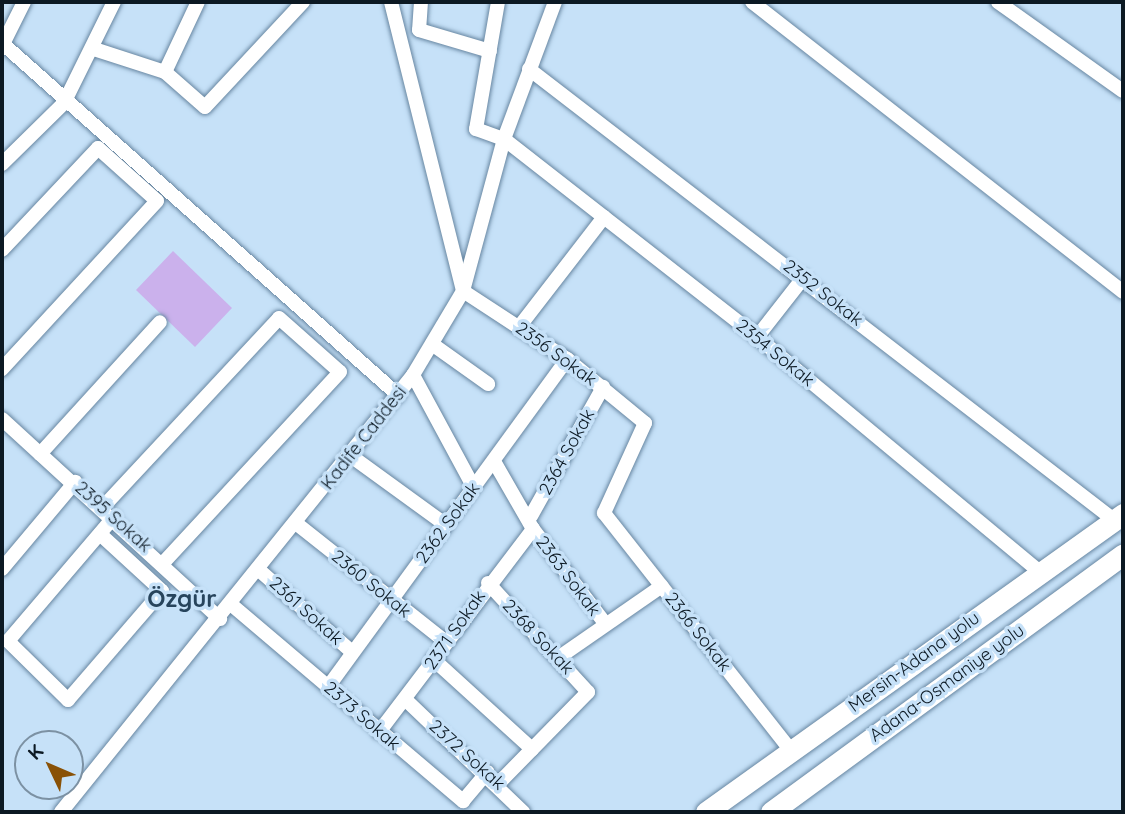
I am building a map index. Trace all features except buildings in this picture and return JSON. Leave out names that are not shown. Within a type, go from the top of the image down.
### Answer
[{"type":"highway","name":"Mersin-Adana yolu","points":[[706,812],[1119,517]]},
{"type":"highway","name":"Adana-Osmaniye yolu","points":[[771,812],[1123,554]]},
{"type":"street","points":[[24,2],[2,44],[64,103],[398,395]]},
{"type":"street","points":[[2,164],[64,103],[94,49],[114,2]]},
{"type":"street","points":[[165,72],[198,2]]},
{"type":"street","points":[[94,49],[165,72],[205,107],[303,2]]},
{"type":"street","points":[[391,2],[463,292]]},
{"type":"street","points":[[421,2],[419,30],[491,51],[498,2]]},
{"type":"street","name":"Kadife Caddesi","points":[[61,812],[233,606],[398,395],[432,344],[463,292],[504,139],[555,2]]},
{"type":"street","points":[[752,2],[1123,292]]},
{"type":"street","points":[[998,2],[1123,90]]},
{"type":"street","name":"2354 Sokak","points":[[491,51],[476,129],[504,139],[757,337],[1040,572]]},
{"type":"street","name":"2352 Sokak","points":[[529,69],[1119,517]]},
{"type":"street","points":[[2,250],[98,148],[157,201],[2,369]]},
{"type":"street","points":[[519,327],[604,218]]},
{"type":"street","points":[[757,337],[804,278]]},
{"type":"street","name":"2356 Sokak","points":[[463,292],[566,359],[645,422],[604,513]]},
{"type":"street","points":[[100,534],[162,591],[68,699],[8,640],[100,534],[109,512],[279,318],[340,372],[163,562]]},
{"type":"street","points":[[40,454],[160,322]]},
{"type":"street","points":[[432,344],[488,384]]},
{"type":"street","name":"2362 Sokak","points":[[328,687],[473,486],[495,463],[566,359]]},
{"type":"street","points":[[413,375],[473,486]]},
{"type":"street","name":"2364 Sokak","points":[[531,522],[603,387]]},
{"type":"street","name":"2395 Sokak","points":[[2,419],[109,512],[220,619]]},
{"type":"street","points":[[351,456],[446,525]]},
{"type":"street","name":"2363 Sokak","points":[[495,463],[531,522],[604,622]]},
{"type":"street","points":[[2,569],[75,482]]},
{"type":"street","name":"2366 Sokak","points":[[604,513],[790,751]]},
{"type":"street","name":"2371 Sokak","points":[[379,732],[407,701],[433,659],[531,522]]},
{"type":"street","name":"2360 Sokak","points":[[297,524],[390,601],[446,642]]},
{"type":"street","name":"2361 Sokak","points":[[259,570],[352,652]]},
{"type":"street","name":"2368 Sokak","points":[[488,583],[588,692],[532,749]]},
{"type":"street","points":[[558,658],[604,622],[662,586]]},
{"type":"street","name":"2373 Sokak","points":[[233,606],[463,801],[487,772]]},
{"type":"street","points":[[433,659],[532,749],[499,783]]},
{"type":"street","name":"2372 Sokak","points":[[407,701],[499,783],[523,812]]},
{"type":"shaded area","points":[[173,251],[232,308],[195,347],[136,290]]},
{"type":"district","name":"Özgür","points":[[182,599]]}]
